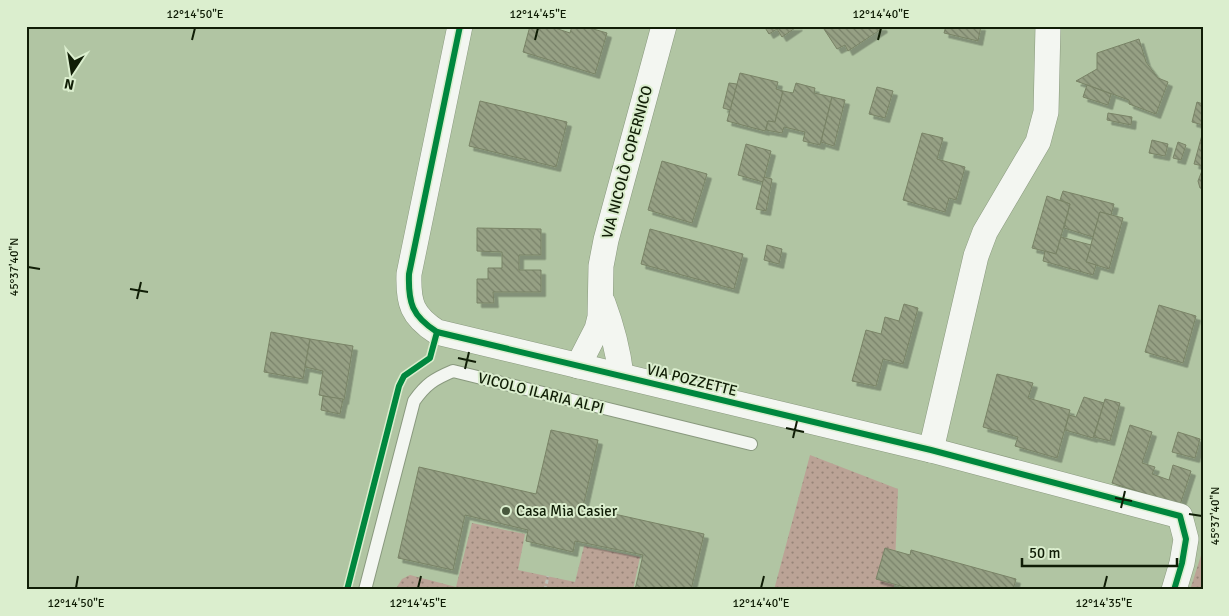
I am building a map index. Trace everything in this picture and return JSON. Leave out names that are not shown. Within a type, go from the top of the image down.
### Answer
[{"type":"street","name":"VIA POZZETTE","points":[[460,26],[409,274],[408,290],[411,304],[417,317],[425,325],[438,332],[930,450],[1180,516],[1186,539],[1182,563],[1174,590]]},
{"type":"street","name":"VIA NICOLÒ COPERNICO","points":[[578,366],[597,329],[600,317],[601,266],[606,240],[664,26]]},
{"type":"street","points":[[930,450],[976,256],[985,232],[1038,142],[1046,112],[1048,26]]},
{"type":"street","name":"VIA NICOLÒ COPERNICO","points":[[601,298],[618,350],[621,375]]},
{"type":"lane","name":"VICOLO ILARIA ALPI","points":[[365,590],[414,401],[424,387],[437,378],[453,371],[751,444]]},
{"type":"path","points":[[545,590],[548,576]]},
{"type":"shaded area","points":[[810,455],[898,489],[894,590],[774,590]]},
{"type":"shaded area","points":[[472,523],[525,534],[518,570],[575,582],[584,546],[640,557],[633,590],[395,590],[402,579],[410,575],[456,587]]},
{"type":"shaded area","points":[[1203,549],[1203,590],[1190,590]]},
{"type":"building","points":[[530,26],[549,26],[570,33],[572,26],[583,26],[607,33],[595,74],[523,52]]},
{"type":"building","points":[[764,26],[798,26],[782,37],[777,29],[769,34]]},
{"type":"building","points":[[822,26],[882,26],[883,28],[848,51],[845,45],[837,49]]},
{"type":"building","points":[[946,26],[981,26],[978,41],[944,33]]},
{"type":"building","points":[[1139,39],[1146,62],[1158,78],[1168,82],[1156,114],[1129,104],[1129,100],[1076,81],[1097,69],[1097,53]]},
{"type":"building","points":[[740,73],[778,82],[776,89],[783,91],[775,122],[768,121],[765,131],[727,121]]},
{"type":"building","points":[[729,83],[737,84],[730,110],[723,108]]},
{"type":"building","points":[[796,83],[815,88],[814,93],[832,97],[820,145],[803,141],[805,132],[784,127],[782,133],[766,130],[768,121],[775,122],[783,91],[793,93]]},
{"type":"building","points":[[1087,85],[1111,94],[1108,105],[1083,97]]},
{"type":"building","points":[[877,87],[893,91],[885,118],[869,114]]},
{"type":"building","points":[[832,97],[845,100],[834,146],[821,142]]},
{"type":"building","points":[[480,101],[567,122],[556,167],[469,146]]},
{"type":"building","points":[[1197,102],[1203,104],[1203,125],[1192,122]]},
{"type":"building","points":[[1108,113],[1132,117],[1131,125],[1107,120]]},
{"type":"building","points":[[922,133],[943,138],[937,159],[965,167],[956,200],[949,198],[945,212],[903,200]]},
{"type":"building","points":[[1203,135],[1203,166],[1194,164]]},
{"type":"building","points":[[1152,140],[1168,144],[1165,156],[1149,153]]},
{"type":"building","points":[[1178,142],[1186,145],[1181,160],[1173,158]]},
{"type":"building","points":[[746,144],[771,151],[763,182],[738,175]]},
{"type":"building","points":[[662,161],[707,174],[692,223],[648,210]]},
{"type":"building","points":[[1203,168],[1203,189],[1200,188],[1198,181]]},
{"type":"building","points":[[764,177],[772,179],[766,211],[756,209]]},
{"type":"building","points":[[1063,191],[1114,204],[1111,215],[1100,212],[1093,237],[1064,228],[1070,204],[1060,200]]},
{"type":"building","points":[[1047,196],[1070,204],[1056,254],[1032,248]]},
{"type":"building","points":[[1100,212],[1123,218],[1109,269],[1086,262]]},
{"type":"building","points":[[477,228],[541,229],[541,255],[519,255],[519,270],[541,270],[541,292],[493,292],[494,303],[477,303],[477,279],[488,279],[488,268],[502,268],[502,252],[477,251]]},
{"type":"building","points":[[650,229],[743,254],[734,289],[641,264]]},
{"type":"building","points":[[1061,237],[1091,245],[1086,262],[1096,265],[1093,275],[1043,261],[1045,251],[1056,254]]},
{"type":"building","points":[[767,245],[782,249],[779,264],[764,260]]},
{"type":"building","points":[[904,304],[918,308],[903,364],[883,359],[876,386],[852,381],[866,330],[881,334],[885,317],[899,321]]},
{"type":"building","points":[[1159,305],[1196,316],[1183,363],[1145,352]]},
{"type":"building","points":[[271,332],[310,339],[303,379],[264,372]]},
{"type":"building","points":[[310,339],[353,346],[344,400],[319,395],[323,371],[305,367]]},
{"type":"building","points":[[997,374],[1033,383],[1028,398],[1070,410],[1057,458],[1015,446],[1018,437],[983,427]]},
{"type":"building","points":[[323,396],[343,399],[340,414],[321,410]]},
{"type":"building","points":[[1084,397],[1104,403],[1093,438],[1065,430],[1069,415],[1076,417]]},
{"type":"building","points":[[1105,399],[1120,403],[1110,441],[1094,437]]},
{"type":"building","points":[[1130,425],[1152,432],[1142,463],[1155,467],[1152,474],[1169,480],[1173,465],[1191,471],[1180,505],[1112,483]]},
{"type":"building","name":"Casa Mia Casier","points":[[551,430],[598,440],[583,507],[704,534],[691,590],[635,590],[643,555],[575,541],[573,552],[526,541],[528,530],[465,515],[453,570],[398,558],[419,467],[536,494]]},
{"type":"building","points":[[1178,432],[1200,439],[1195,458],[1172,452]]},
{"type":"building","points":[[885,548],[910,555],[911,550],[1016,579],[1013,590],[915,590],[876,579]]},
{"type":"cycle path","points":[[460,26],[409,274],[409,293],[413,308],[429,326],[437,332],[931,450],[1180,516],[1186,539],[1182,563],[1174,590]]},
{"type":"cycle path","points":[[347,590],[399,386],[404,376],[430,358],[437,332]]},
{"type":"place","name":"Casa Mia Casier","points":[[506,511]]}]
